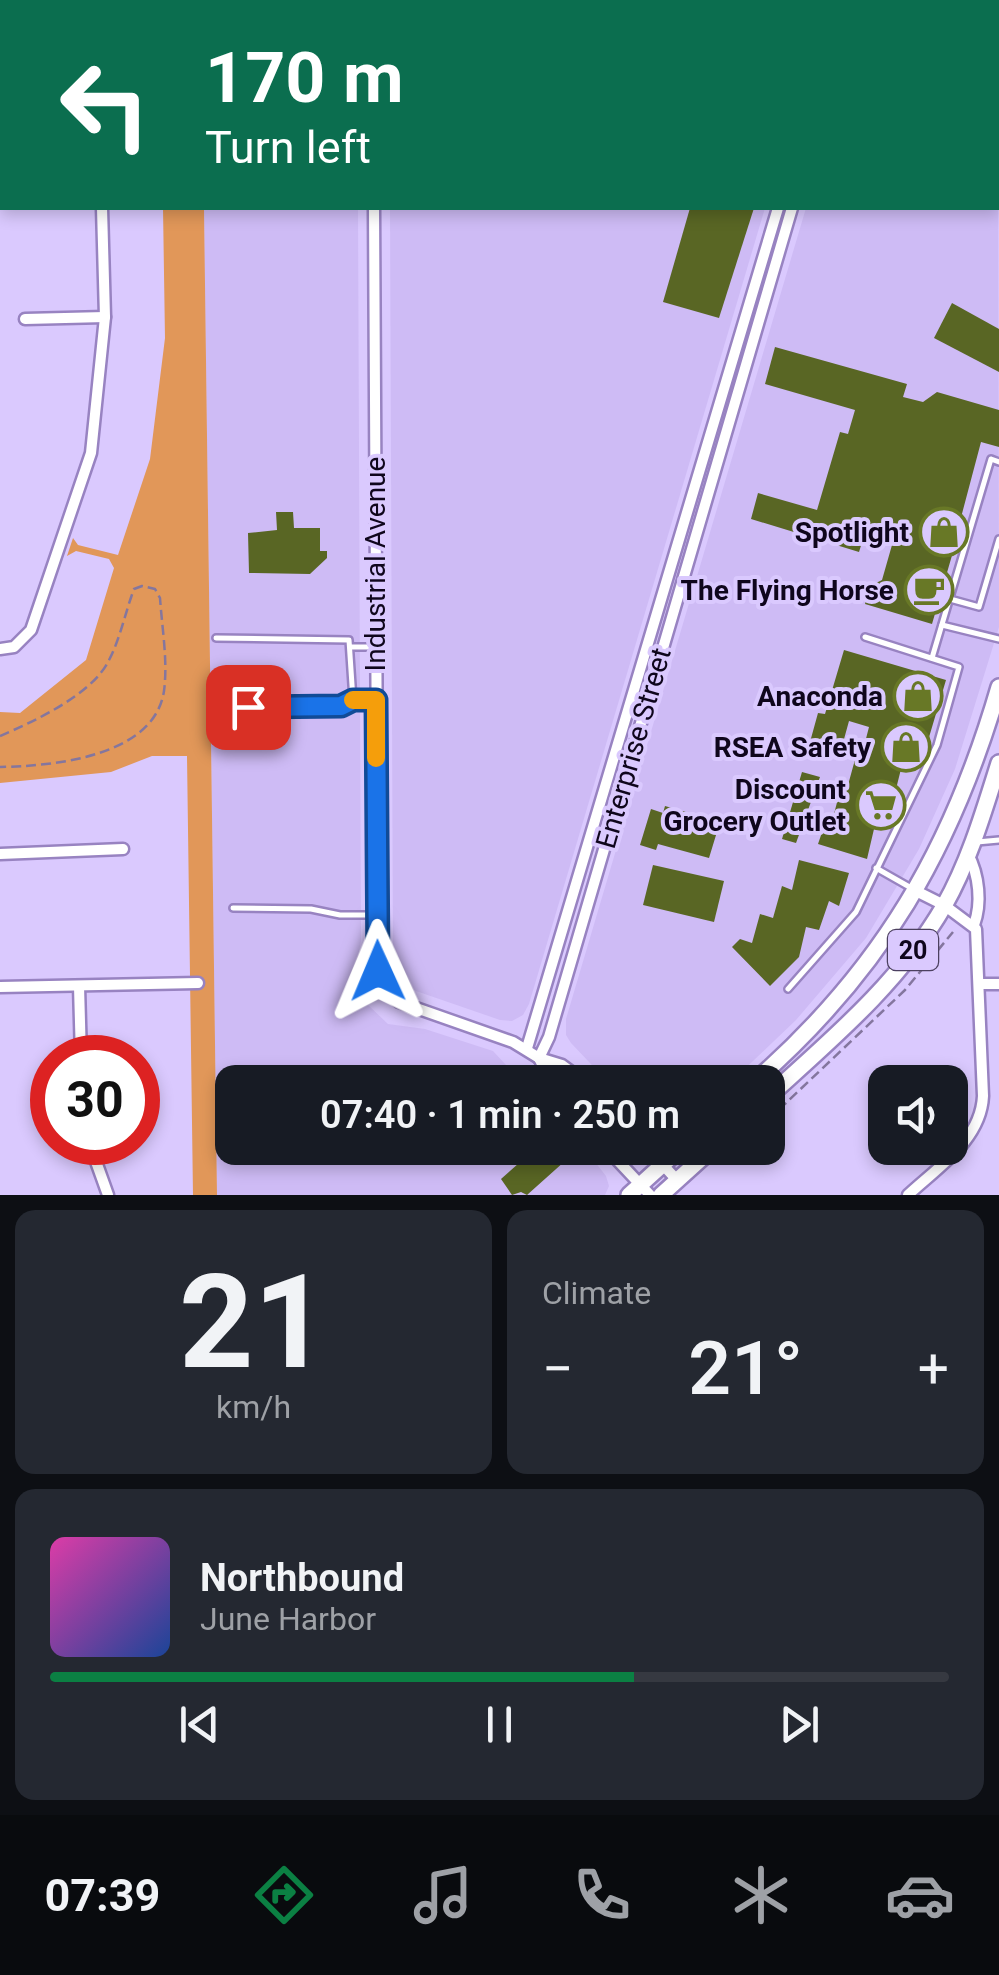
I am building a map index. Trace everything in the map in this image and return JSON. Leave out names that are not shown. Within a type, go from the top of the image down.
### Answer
[{"type":"main road","name":"20","points":[[772,1065],[854,980],[916,891],[964,793],[999,687]]},
{"type":"main road","name":"20","points":[[785,1082],[884,987],[944,905],[970,848],[999,763]]},
{"type":"main road","points":[[640,1192],[661,1165]]},
{"type":"main road","points":[[662,1195],[694,1165]]},
{"type":"street","points":[[0,649],[14,647],[30,630],[90,453],[104,317],[102,210]]},
{"type":"street","name":"Industrial Avenue","points":[[374,210],[378,971],[394,998],[527,1048],[542,1065]]},
{"type":"street","name":"Enterprise Street","points":[[527,1048],[777,210]]},
{"type":"street","name":"Enterprise Street","points":[[539,1058],[549,1037],[791,210]]},
{"type":"street","points":[[25,319],[104,317]]},
{"type":"street","points":[[908,1195],[964,1143],[975,1130],[982,1111],[980,984],[974,925],[978,912],[976,869],[970,848]]},
{"type":"street","points":[[0,854],[124,849]]},
{"type":"street","points":[[916,891],[974,925]]},
{"type":"street","points":[[0,988],[198,983]]},
{"type":"street","points":[[980,984],[999,984]]},
{"type":"street","points":[[79,986],[80,1035]]},
{"type":"street","name":"Industrial Avenue","points":[[539,1058],[563,1065]]},
{"type":"street","points":[[97,1165],[108,1195]]},
{"type":"street","points":[[619,1165],[640,1192]]},
{"type":"street","points":[[663,1165],[678,1180]]},
{"type":"lane","points":[[932,658],[991,459],[999,462]]},
{"type":"lane","points":[[950,599],[979,607],[999,539]]},
{"type":"lane","points":[[942,625],[999,640]]},
{"type":"lane","points":[[788,989],[856,912],[937,744],[960,667],[865,636]]},
{"type":"lane","points":[[216,638],[346,639],[351,647],[353,700]]},
{"type":"lane","points":[[351,647],[376,646]]},
{"type":"lane","points":[[217,707],[341,706],[353,700],[376,700]]},
{"type":"lane","points":[[970,848],[999,840]]},
{"type":"lane","points":[[876,868],[916,891]]},
{"type":"lane","points":[[233,908],[311,908],[340,915],[377,915]]},
{"type":"path","points":[[0,736],[52,710],[95,680],[116,643],[134,589],[142,586],[156,590],[160,598],[165,676],[163,696],[146,728],[124,744],[96,755],[0,767]]},
{"type":"path","points":[[785,1104],[906,990],[952,932]]},
{"type":"shaded area","points":[[163,210],[204,210],[217,1195],[193,1195],[187,756],[152,756],[111,772],[0,783],[0,712],[20,713],[86,660],[114,568],[109,559],[76,551],[67,556],[73,538],[78,545],[118,555],[150,459],[165,338]]},
{"type":"shaded area","points":[[204,210],[358,210],[361,941],[354,977],[366,1003],[388,1024],[425,1029],[493,1051],[506,1065],[215,1065]]},
{"type":"shaded area","points":[[390,210],[764,210],[529,1004],[523,1015],[512,1021],[500,1020],[403,984],[393,960]]},
{"type":"shaded area","points":[[805,210],[998,210],[999,627],[955,769],[919,849],[866,938],[796,1020],[749,1065],[592,1065],[566,1035],[566,1019]]},
{"type":"shaded area","points":[[217,1165],[597,1165],[609,1186],[605,1195],[217,1195]]},
{"type":"building","points":[[689,210],[753,210],[719,318],[663,302]]},
{"type":"building","points":[[952,303],[999,329],[999,372],[934,338]]},
{"type":"building","points":[[775,347],[907,384],[903,397],[923,402],[937,392],[999,410],[999,447],[981,442],[959,525],[965,526],[957,553],[953,552],[932,624],[865,604],[870,586],[882,580],[892,545],[864,536],[859,552],[751,519],[758,493],[817,510],[840,432],[848,434],[855,410],[765,384]]},
{"type":"building","points":[[276,512],[293,512],[294,528],[320,528],[320,551],[327,551],[327,558],[310,574],[249,573],[248,533],[277,530]]},
{"type":"building","points":[[844,650],[946,680],[927,744],[916,741],[907,771],[901,769],[893,801],[887,799],[880,830],[874,829],[867,859],[818,844],[829,812],[834,814],[842,783],[848,785],[856,756],[861,758],[869,727],[849,721],[841,750],[810,742],[818,713],[825,714]]},
{"type":"building","points":[[802,772],[820,777],[796,843],[782,839]]},
{"type":"building","points":[[665,806],[720,822],[709,858],[658,844],[656,850],[640,845],[651,809],[663,813]]},
{"type":"building","points":[[799,860],[849,873],[839,906],[829,901],[819,930],[806,927],[799,957],[770,986],[732,947],[740,939],[752,943],[760,914],[773,918],[782,886],[792,890]]},
{"type":"building","points":[[653,865],[724,881],[714,922],[643,905]]},
{"type":"building","points":[[517,1165],[561,1165],[527,1195],[512,1195],[501,1179]]},
{"type":"slow traffic","points":[[353,700],[376,700],[376,758]]},
{"type":"place","name":"Spotlight","points":[[944,532]]},
{"type":"place","name":"The Flying Horse","points":[[929,590]]},
{"type":"place","name":"Anaconda","points":[[918,696]]},
{"type":"place","name":"RSEA Safety","points":[[906,747]]},
{"type":"place","name":"Discount Grocery Outlet","points":[[881,805]]},
{"type":"route","points":[[248,707],[341,706],[353,700],[376,700],[378,971]]}]
